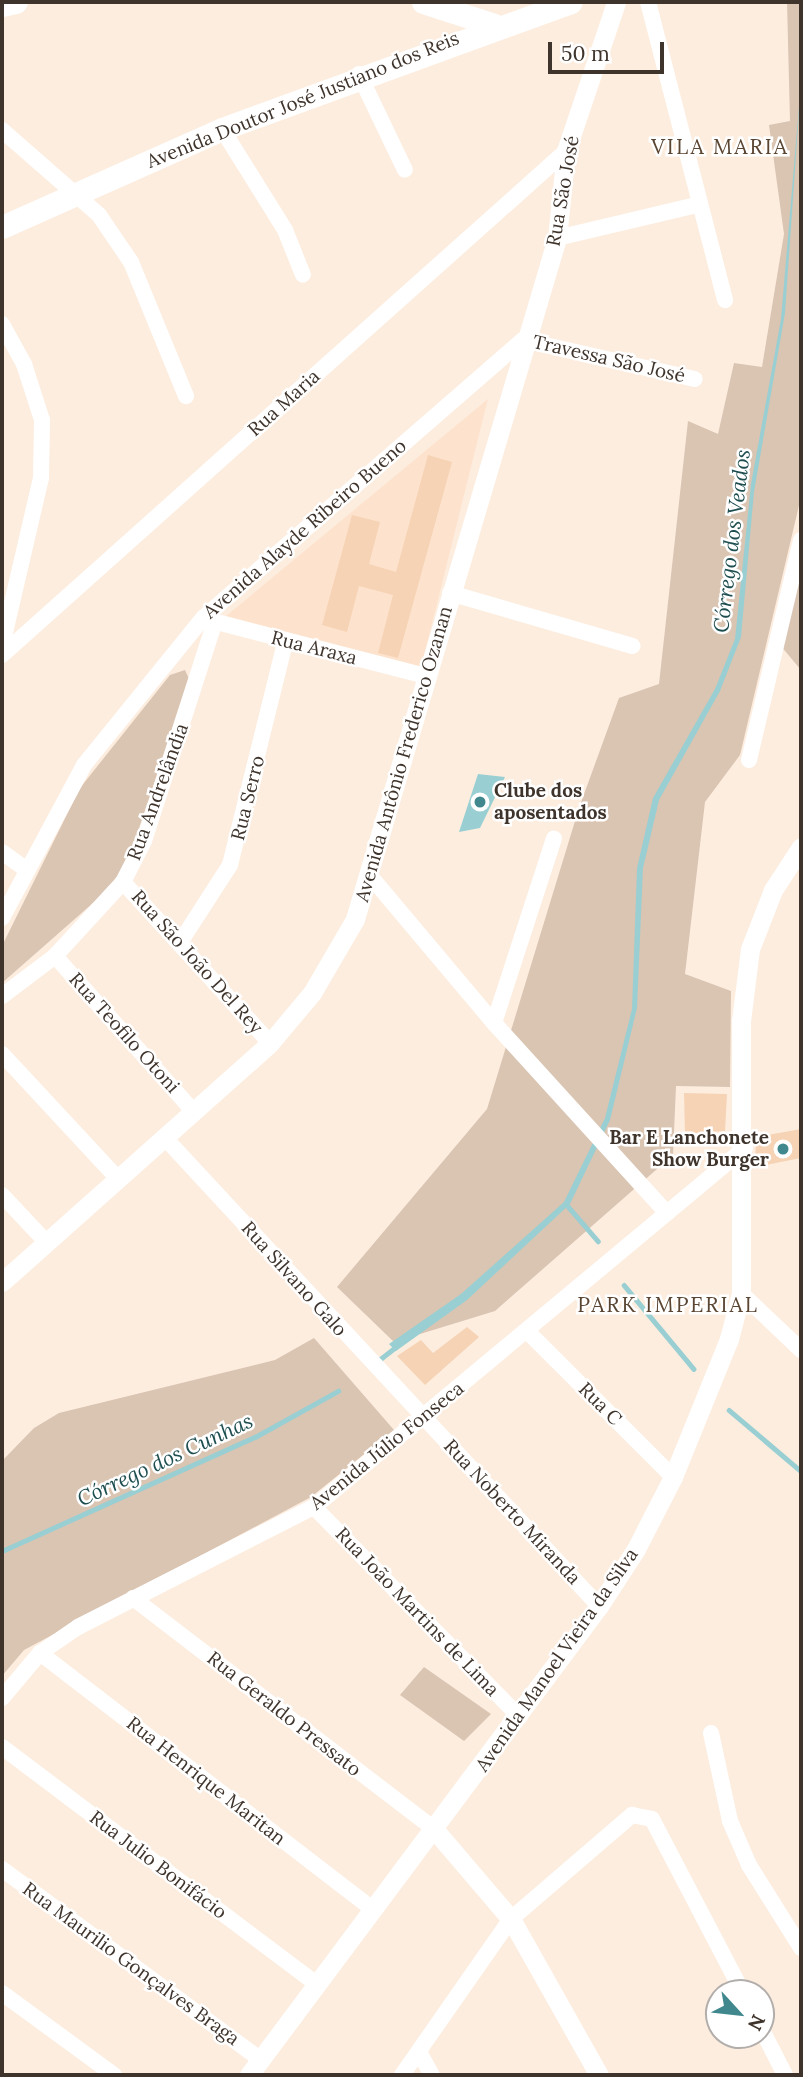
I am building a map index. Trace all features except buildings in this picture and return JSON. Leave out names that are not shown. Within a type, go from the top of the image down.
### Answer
[{"type":"main road","points":[[2,5],[16,2]]},
{"type":"main road","points":[[423,2],[494,25]]},
{"type":"main road","name":"Avenida Doutor José Justiano dos Reis","points":[[2,227],[222,129],[359,74],[494,25],[570,2]]},
{"type":"street","name":"Rua São José","points":[[523,340],[557,238],[566,151],[616,2]]},
{"type":"street","points":[[648,2],[697,205],[725,300]]},
{"type":"street","points":[[359,74],[405,170]]},
{"type":"street","points":[[222,129],[285,230],[303,275]]},
{"type":"street","points":[[2,130],[79,193],[131,262],[186,396]]},
{"type":"street","name":"Rua Maria","points":[[2,655],[566,151]]},
{"type":"street","points":[[557,238],[697,205]]},
{"type":"street","points":[[2,324],[24,364],[43,420],[41,478],[2,645]]},
{"type":"street","name":"Travessa São José","points":[[523,340],[695,379]]},
{"type":"street","name":"Avenida Antônio Frederico Ozanan","points":[[2,1282],[270,1043],[336,957],[371,877],[523,340]]},
{"type":"street","name":"Avenida Alayde Ribeiro Bueno","points":[[2,918],[25,869],[84,765],[209,619],[523,340]]},
{"type":"street","points":[[749,760],[801,540]]},
{"type":"street","points":[[450,593],[632,646]]},
{"type":"street","name":"Rua Araxa","points":[[209,619],[285,642],[426,676]]},
{"type":"street","name":"Rua Andrelândia","points":[[2,996],[55,956],[123,882],[144,841],[209,619]]},
{"type":"street","name":"Rua Serro","points":[[181,942],[230,865],[285,642]]},
{"type":"street","points":[[494,1023],[554,838]]},
{"type":"street","name":"Avenida Manoel Vieira da Silva","points":[[255,2067],[315,1983],[520,1717],[599,1606],[636,1549],[673,1477],[729,1339],[741,1293],[745,1148],[741,1021],[750,950],[773,890],[801,847]]},
{"type":"street","points":[[2,852],[25,869]]},
{"type":"street","points":[[371,877],[494,1023],[667,1213]]},
{"type":"street","name":"Rua São João Del Rey","points":[[123,882],[181,942],[270,1043]]},
{"type":"street","name":"Rua Teofilo Otoni","points":[[55,956],[194,1111]]},
{"type":"street","points":[[2,1054],[118,1179]]},
{"type":"street","name":"Rua Silvano Galo","points":[[165,1138],[424,1418]]},
{"type":"street","name":"Avenida Júlio Fonseca","points":[[2,1698],[40,1653],[133,1598],[314,1507],[745,1148]]},
{"type":"street","points":[[2,1195],[47,1243]]},
{"type":"street","points":[[741,1293],[801,1350]]},
{"type":"street","name":"Rua C","points":[[527,1331],[673,1477]]},
{"type":"street","name":"Rua Noberto Miranda","points":[[424,1418],[599,1606]]},
{"type":"street","name":"Rua João Martins de Lima","points":[[314,1507],[520,1717]]},
{"type":"street","name":"Rua Geraldo Pressato","points":[[133,1598],[434,1829]]},
{"type":"street","name":"Rua Henrique Maritan","points":[[40,1653],[372,1909]]},
{"type":"street","points":[[711,1733],[735,1832],[760,1886],[801,1948]]},
{"type":"street","name":"Rua Julio Bonifácio","points":[[2,1747],[315,1983]]},
{"type":"street","points":[[402,2075],[511,1919],[632,1815],[652,1819],[736,1979]]},
{"type":"street","points":[[434,1829],[511,1919],[599,2075]]},
{"type":"street","name":"Rua Maurilio Gonçalves Braga","points":[[2,1869],[255,2067]]},
{"type":"street","points":[[2,1993],[114,2075]]},
{"type":"street","points":[[772,2049],[785,2075]]},
{"type":"street","points":[[419,2052],[432,2075]]},
{"type":"shaded area","points":[[787,2],[801,2],[801,497],[740,755],[705,802],[685,974],[731,991],[730,1087],[676,1086],[673,1155],[495,1311],[394,1342],[337,1287],[487,1109],[579,808],[619,698],[659,684],[688,421],[718,434],[734,363],[762,367],[784,234],[769,125],[790,121]]},
{"type":"shaded area","points":[[488,399],[421,668],[226,616]]},
{"type":"shaded area","points":[[801,571],[801,670],[780,645]]},
{"type":"shaded area","points":[[185,670],[189,679],[127,864],[110,888],[2,983],[2,946],[80,788],[170,675]]},
{"type":"shaded area","points":[[314,1338],[394,1430],[311,1497],[24,1650],[2,1676],[2,1461],[34,1428],[59,1413],[275,1360]]},
{"type":"shaded area","points":[[424,1667],[491,1714],[464,1741],[400,1695]]},
{"type":"water","points":[[801,83],[785,313],[754,492],[741,637],[720,691],[659,800],[643,868],[637,1008],[610,1120],[570,1204],[467,1300],[396,1351],[389,1344],[461,1294],[564,1202],[605,1118],[632,1009],[637,868],[653,798],[715,689],[735,639],[751,484],[781,319]]},
{"type":"water","name":"Clube dos aposentados","points":[[478,774],[505,777],[480,828],[459,832]]},
{"type":"waterway","points":[[566,1204],[598,1241]]},
{"type":"waterway","points":[[624,1285],[694,1369]]},
{"type":"waterway","name":"Córrego dos Cunhas","points":[[379,1360],[397,1346]]},
{"type":"waterway","name":"Córrego dos Cunhas","points":[[2,1551],[255,1437],[338,1391]]},
{"type":"waterway","points":[[729,1410],[801,1471]]},
{"type":"place","name":"Clube dos aposentados","points":[[480,802]]},
{"type":"place","name":"Bar E Lanchonete Show Burger","points":[[783,1149]]},
{"type":"district","name":"VILA MARIA","points":[[720,147]]},
{"type":"district","name":"PARK IMPERIAL","points":[[668,1305]]},
{"type":"water label","name":"Córrego dos Veados","points":[[732,541]]}]
